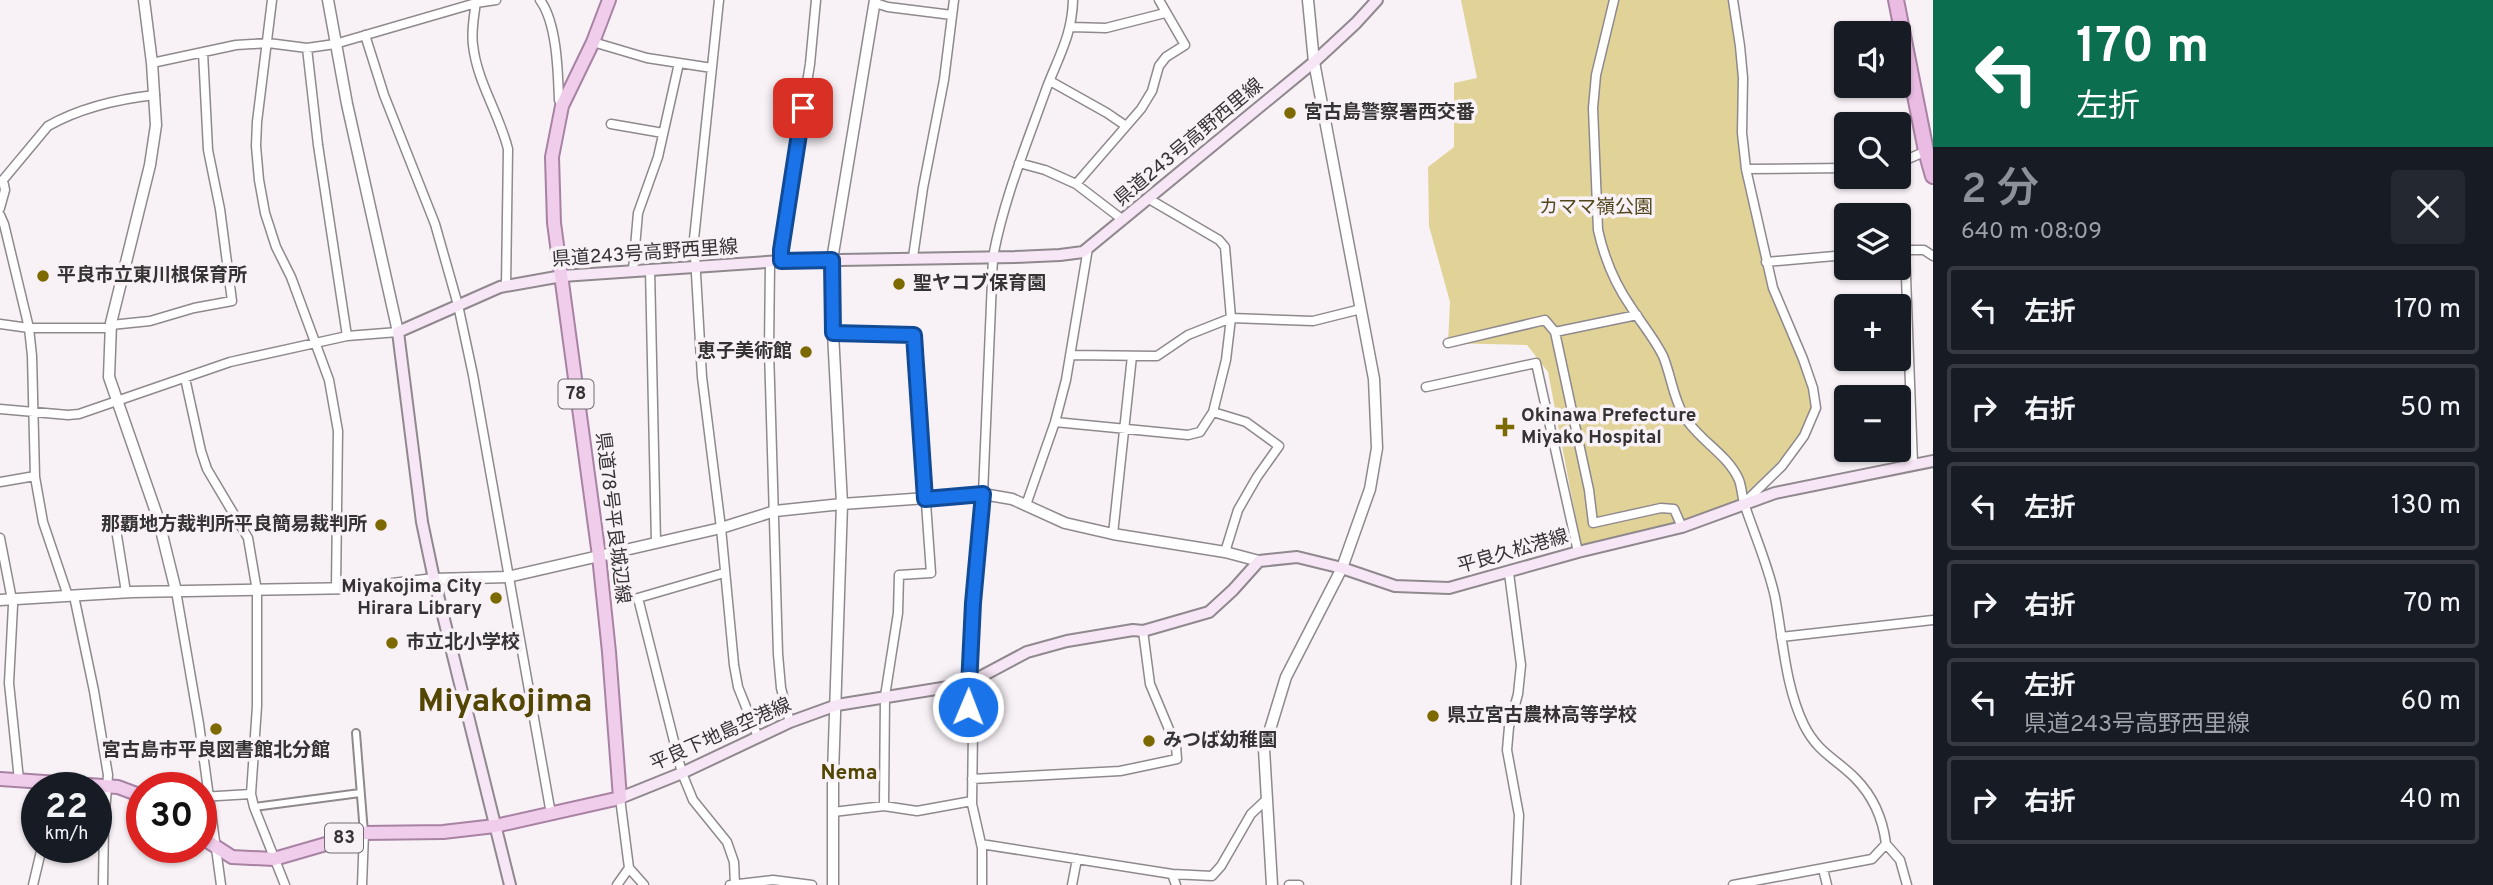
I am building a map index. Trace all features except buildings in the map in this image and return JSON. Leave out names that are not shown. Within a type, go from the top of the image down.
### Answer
[{"type":"highway","points":[[1896,0],[1927,123],[1926,151],[1933,176]]},
{"type":"main road","name":"県道78号平良城辺線","points":[[609,0],[593,42],[562,107],[552,157],[554,223],[599,556],[620,798]]},
{"type":"main road","name":"県道243号高野西里線","points":[[398,332],[458,304],[506,286],[562,276],[695,265],[1060,255],[1083,252],[1314,62],[1377,0]]},
{"type":"main road","points":[[398,332],[422,522],[433,579],[510,885]]},
{"type":"main road","name":"平良久松港線","points":[[1259,561],[1297,557],[1342,568],[1395,586],[1449,588],[1578,552],[1682,527],[1775,493],[1933,461]]},
{"type":"main road","points":[[837,705],[967,684],[1027,652],[1068,641],[1133,630],[1143,631],[1209,612],[1259,561]]},
{"type":"main road","name":"平良下地島空港線","points":[[620,798],[682,773],[790,722],[837,705]]},
{"type":"main road","points":[[0,779],[19,780]]},
{"type":"main road","points":[[495,826],[620,798]]},
{"type":"main road","name":"83","points":[[217,848],[232,857],[274,859],[364,832],[443,832],[495,826]]},
{"type":"street","points":[[144,0],[156,125],[150,165],[111,326],[109,377],[154,505],[176,591],[199,724],[203,772]]},
{"type":"street","points":[[272,0],[257,122],[259,180],[276,247],[291,277],[329,380],[338,431],[336,588]]},
{"type":"street","points":[[0,409],[79,414],[230,362],[347,336],[398,332],[335,44],[328,0]]},
{"type":"street","points":[[152,63],[236,45],[268,43],[307,48],[335,44],[476,2],[496,0]]},
{"type":"street","points":[[719,0],[695,216],[695,265],[702,377],[738,687],[758,737]]},
{"type":"street","points":[[790,722],[781,688],[778,654],[769,351],[776,262],[781,250],[810,64],[816,0]]},
{"type":"street","points":[[913,257],[919,210],[944,80],[954,0]]},
{"type":"street","points":[[982,885],[981,844],[972,801],[973,729],[967,684],[983,494],[993,257],[1000,221],[1019,163],[1065,47],[1071,27],[1073,0]]},
{"type":"street","points":[[1076,184],[1126,126],[1152,90],[1159,66],[1166,57],[1185,45],[1158,0]]},
{"type":"street","points":[[1272,885],[1265,749],[1286,677],[1342,568],[1370,489],[1377,448],[1374,379],[1314,62],[1308,0]]},
{"type":"street","points":[[1614,0],[1596,75],[1594,108],[1598,230],[1609,268],[1664,358],[1683,416],[1720,454],[1739,479],[1744,503],[1763,553],[1774,595],[1796,707],[1815,744],[1856,778],[1879,812],[1884,824],[1886,844],[1900,860],[1907,885]]},
{"type":"street","points":[[1733,0],[1743,78],[1742,132],[1746,169],[1773,288],[1803,359],[1813,388],[1816,408],[1804,436],[1782,466],[1744,503]]},
{"type":"street","points":[[476,2],[472,37],[475,57],[488,96],[503,128],[508,149],[506,286]]},
{"type":"street","points":[[544,2],[552,34],[562,107]]},
{"type":"street","points":[[833,885],[832,812],[842,504],[832,260],[875,2],[888,7],[952,15]]},
{"type":"street","points":[[1071,27],[1106,28],[1165,13]]},
{"type":"street","points":[[365,35],[384,94],[435,224],[458,304],[551,814]]},
{"type":"street","points":[[593,42],[647,58],[712,68]]},
{"type":"street","points":[[307,48],[318,145],[347,336]]},
{"type":"street","points":[[0,324],[29,328],[111,326],[150,321],[194,308],[232,301],[220,209],[208,150],[202,52]]},
{"type":"street","points":[[634,270],[638,213],[658,157],[679,64]]},
{"type":"street","points":[[1050,81],[1126,126]]},
{"type":"street","points":[[0,208],[5,190],[1,180],[48,126],[105,103],[155,94]]},
{"type":"street","points":[[611,124],[663,133]]},
{"type":"street","points":[[1911,158],[1926,151]]},
{"type":"street","points":[[1019,163],[1045,170],[1076,184],[1124,220]]},
{"type":"street","points":[[1746,169],[1834,168]]},
{"type":"street","points":[[1055,422],[1194,435],[1200,432],[1213,412],[1226,360],[1231,318],[1225,247],[1219,240],[1149,199]]},
{"type":"street","points":[[0,215],[29,328],[35,411],[35,476],[43,522],[71,596],[94,691],[106,772]]},
{"type":"street","points":[[1026,505],[1055,422],[1070,355],[1088,248]]},
{"type":"street","points":[[1911,250],[1924,250],[1933,256]]},
{"type":"street","points":[[1766,262],[1800,257],[1834,256]]},
{"type":"street","points":[[650,269],[656,542]]},
{"type":"street","points":[[1904,280],[1913,464]]},
{"type":"street","points":[[1070,355],[1157,356],[1188,335],[1231,318],[1313,321],[1361,309]]},
{"type":"street","points":[[1555,332],[1637,315]]},
{"type":"street","points":[[1448,344],[1545,320],[1555,332],[1584,464],[1593,523],[1661,508],[1674,509],[1682,527]]},
{"type":"street","points":[[833,333],[914,335],[931,573],[899,575],[898,613],[885,696],[884,806]]},
{"type":"street","points":[[1113,534],[1132,356]]},
{"type":"street","points":[[1426,387],[1536,363],[1578,552]]},
{"type":"street","points":[[185,378],[207,469],[248,538],[257,591],[257,706],[251,794],[285,885]]},
{"type":"street","points":[[1213,412],[1247,422],[1279,446],[1238,510],[1225,552]]},
{"type":"street","points":[[0,482],[35,476]]},
{"type":"street","points":[[0,600],[125,592],[359,588],[433,579],[508,577],[721,528],[775,511],[983,494],[1012,499],[1065,523],[1113,534],[1225,552],[1259,561]]},
{"type":"street","points":[[115,523],[125,592]]},
{"type":"street","points":[[0,538],[12,600],[9,682],[19,780]]},
{"type":"street","points":[[1509,572],[1521,665],[1507,750],[1519,815],[1517,885]]},
{"type":"street","points":[[724,573],[638,598],[682,773],[693,800],[727,842],[734,862],[733,885],[773,880],[812,885]]},
{"type":"street","points":[[1781,637],[1933,620]]},
{"type":"street","points":[[972,779],[1120,771],[1177,758],[1176,746],[1150,684],[1143,631]]},
{"type":"street","points":[[356,733],[364,832],[362,885]]},
{"type":"street","points":[[254,807],[360,793]]},
{"type":"street","points":[[217,796],[251,794]]},
{"type":"street","points":[[620,798],[629,869],[644,885]]},
{"type":"street","points":[[981,844],[1172,874],[1212,876],[1221,866],[1251,814],[1267,799]]},
{"type":"street","points":[[832,812],[884,806],[917,811],[972,801]]},
{"type":"street","points":[[1733,885],[1872,859],[1886,844]]},
{"type":"street","points":[[1072,885],[1077,859]]},
{"type":"street","points":[[33,885],[38,863]]},
{"type":"street","points":[[103,863],[103,885]]},
{"type":"street","points":[[217,863],[221,885]]},
{"type":"street","points":[[617,885],[629,869]]},
{"type":"street","points":[[1823,869],[1827,885]]},
{"type":"street","points":[[1172,874],[1176,885]]},
{"type":"street","points":[[1289,885],[1299,885]]},
{"type":"green space","name":"カママ嶺公園","points":[[1461,0],[1732,0],[1743,88],[1746,170],[1766,262],[1816,408],[1802,439],[1747,492],[1749,501],[1682,527],[1581,546],[1548,372],[1527,345],[1448,343],[1450,302],[1429,226],[1428,167],[1454,147],[1454,83],[1477,78]]},
{"type":"place","name":"宮古島警察署西交番","points":[[1290,113]]},
{"type":"place","name":"平良市立東川根保育所","points":[[43,276]]},
{"type":"place","name":"聖ヤコブ保育園","points":[[899,284]]},
{"type":"place","name":"恵子美術館","points":[[806,352]]},
{"type":"place","name":"Okinawa Prefecture Miyako Hospital","points":[[1505,427]]},
{"type":"place","name":"那覇地方裁判所平良簡易裁判所","points":[[381,525]]},
{"type":"place","name":"Miyakojima City Hirara Library","points":[[496,598]]},
{"type":"place","name":"市立北小学校","points":[[392,643]]},
{"type":"place","name":"県立宮古農林高等学校","points":[[1433,716]]},
{"type":"place","name":"宮古島市平良図書館北分館","points":[[216,729]]},
{"type":"place","name":"みつば幼稚園","points":[[1149,741]]},
{"type":"district","name":"Miyakojima","points":[[505,703]]},
{"type":"district","name":"Nema","points":[[849,773]]},
{"type":"route","points":[[803,108],[781,261],[832,260],[833,333],[914,335],[919,377],[925,499],[983,494],[967,684],[968,707]]}]
